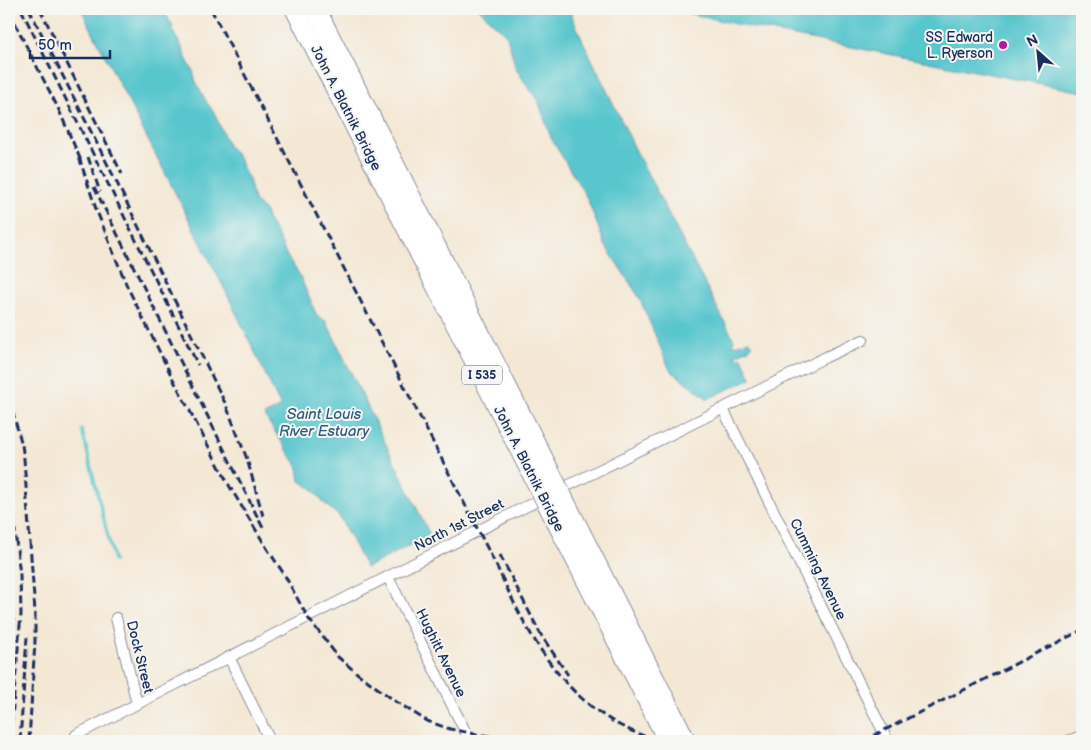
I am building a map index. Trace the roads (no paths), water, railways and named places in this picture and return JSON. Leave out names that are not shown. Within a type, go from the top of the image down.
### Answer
[{"type":"highway","name":"John A. Blatnik Bridge","points":[[296,9],[668,741]]},
{"type":"highway","name":"John A. Blatnik Bridge","points":[[316,9],[686,741]]},
{"type":"street","name":"North 1st Street","points":[[76,741],[76,734],[862,340]]},
{"type":"street","name":"Cumming Avenue","points":[[723,409],[888,741]]},
{"type":"street","name":"Hughitt Avenue","points":[[388,577],[470,741]]},
{"type":"street","name":"Dock Street","points":[[116,618],[137,704]]},
{"type":"street","points":[[229,657],[270,741]]},
{"type":"street","points":[[1068,741],[1082,736]]},
{"type":"water","name":"Saint Louis River Estuary","points":[[81,9],[163,9],[193,71],[196,82],[214,112],[228,145],[240,160],[242,168],[249,179],[254,201],[265,211],[267,219],[288,258],[299,274],[317,316],[326,321],[430,535],[366,568],[339,516],[311,488],[300,481],[298,467],[264,415],[281,407],[227,294]]},
{"type":"water","points":[[479,9],[569,9],[642,163],[732,336],[734,341],[732,345],[749,341],[753,345],[736,355],[738,359],[742,357],[751,378],[708,399],[670,370],[639,297],[605,245],[587,198],[551,138],[539,103],[516,69],[507,36]]},
{"type":"water","points":[[670,9],[1082,9],[1082,92],[744,26]]},
{"type":"waterway","points":[[82,430],[114,561]]},
{"type":"railway","points":[[21,9],[198,365]]},
{"type":"railway","points":[[29,9],[226,405],[247,459],[263,516]]},
{"type":"railway","points":[[40,9],[122,174]]},
{"type":"railway","points":[[211,9],[511,597],[541,651],[579,696],[602,714],[629,730],[659,741]]},
{"type":"railway","points":[[9,12],[58,108],[82,163]]},
{"type":"railway","points":[[79,157],[96,209],[127,286],[173,379],[230,487],[284,574],[308,618],[338,657],[395,701],[427,721],[450,729],[481,735],[547,741]]},
{"type":"railway","points":[[88,157],[100,192]]},
{"type":"railway","points":[[94,187],[264,530]]},
{"type":"railway","points":[[9,399],[24,459],[35,612],[29,741]]},
{"type":"railway","points":[[9,478],[20,575],[21,614],[10,741]]},
{"type":"railway","points":[[500,555],[541,635],[568,675]]},
{"type":"railway","points":[[9,571],[14,628]]},
{"type":"railway","points":[[863,741],[1082,630]]},
{"type":"railway","points":[[9,631],[12,663]]},
{"type":"railway","points":[[20,741],[27,637]]},
{"type":"place","name":"SS Edward L. Ryerson","points":[[1003,45]]}]
